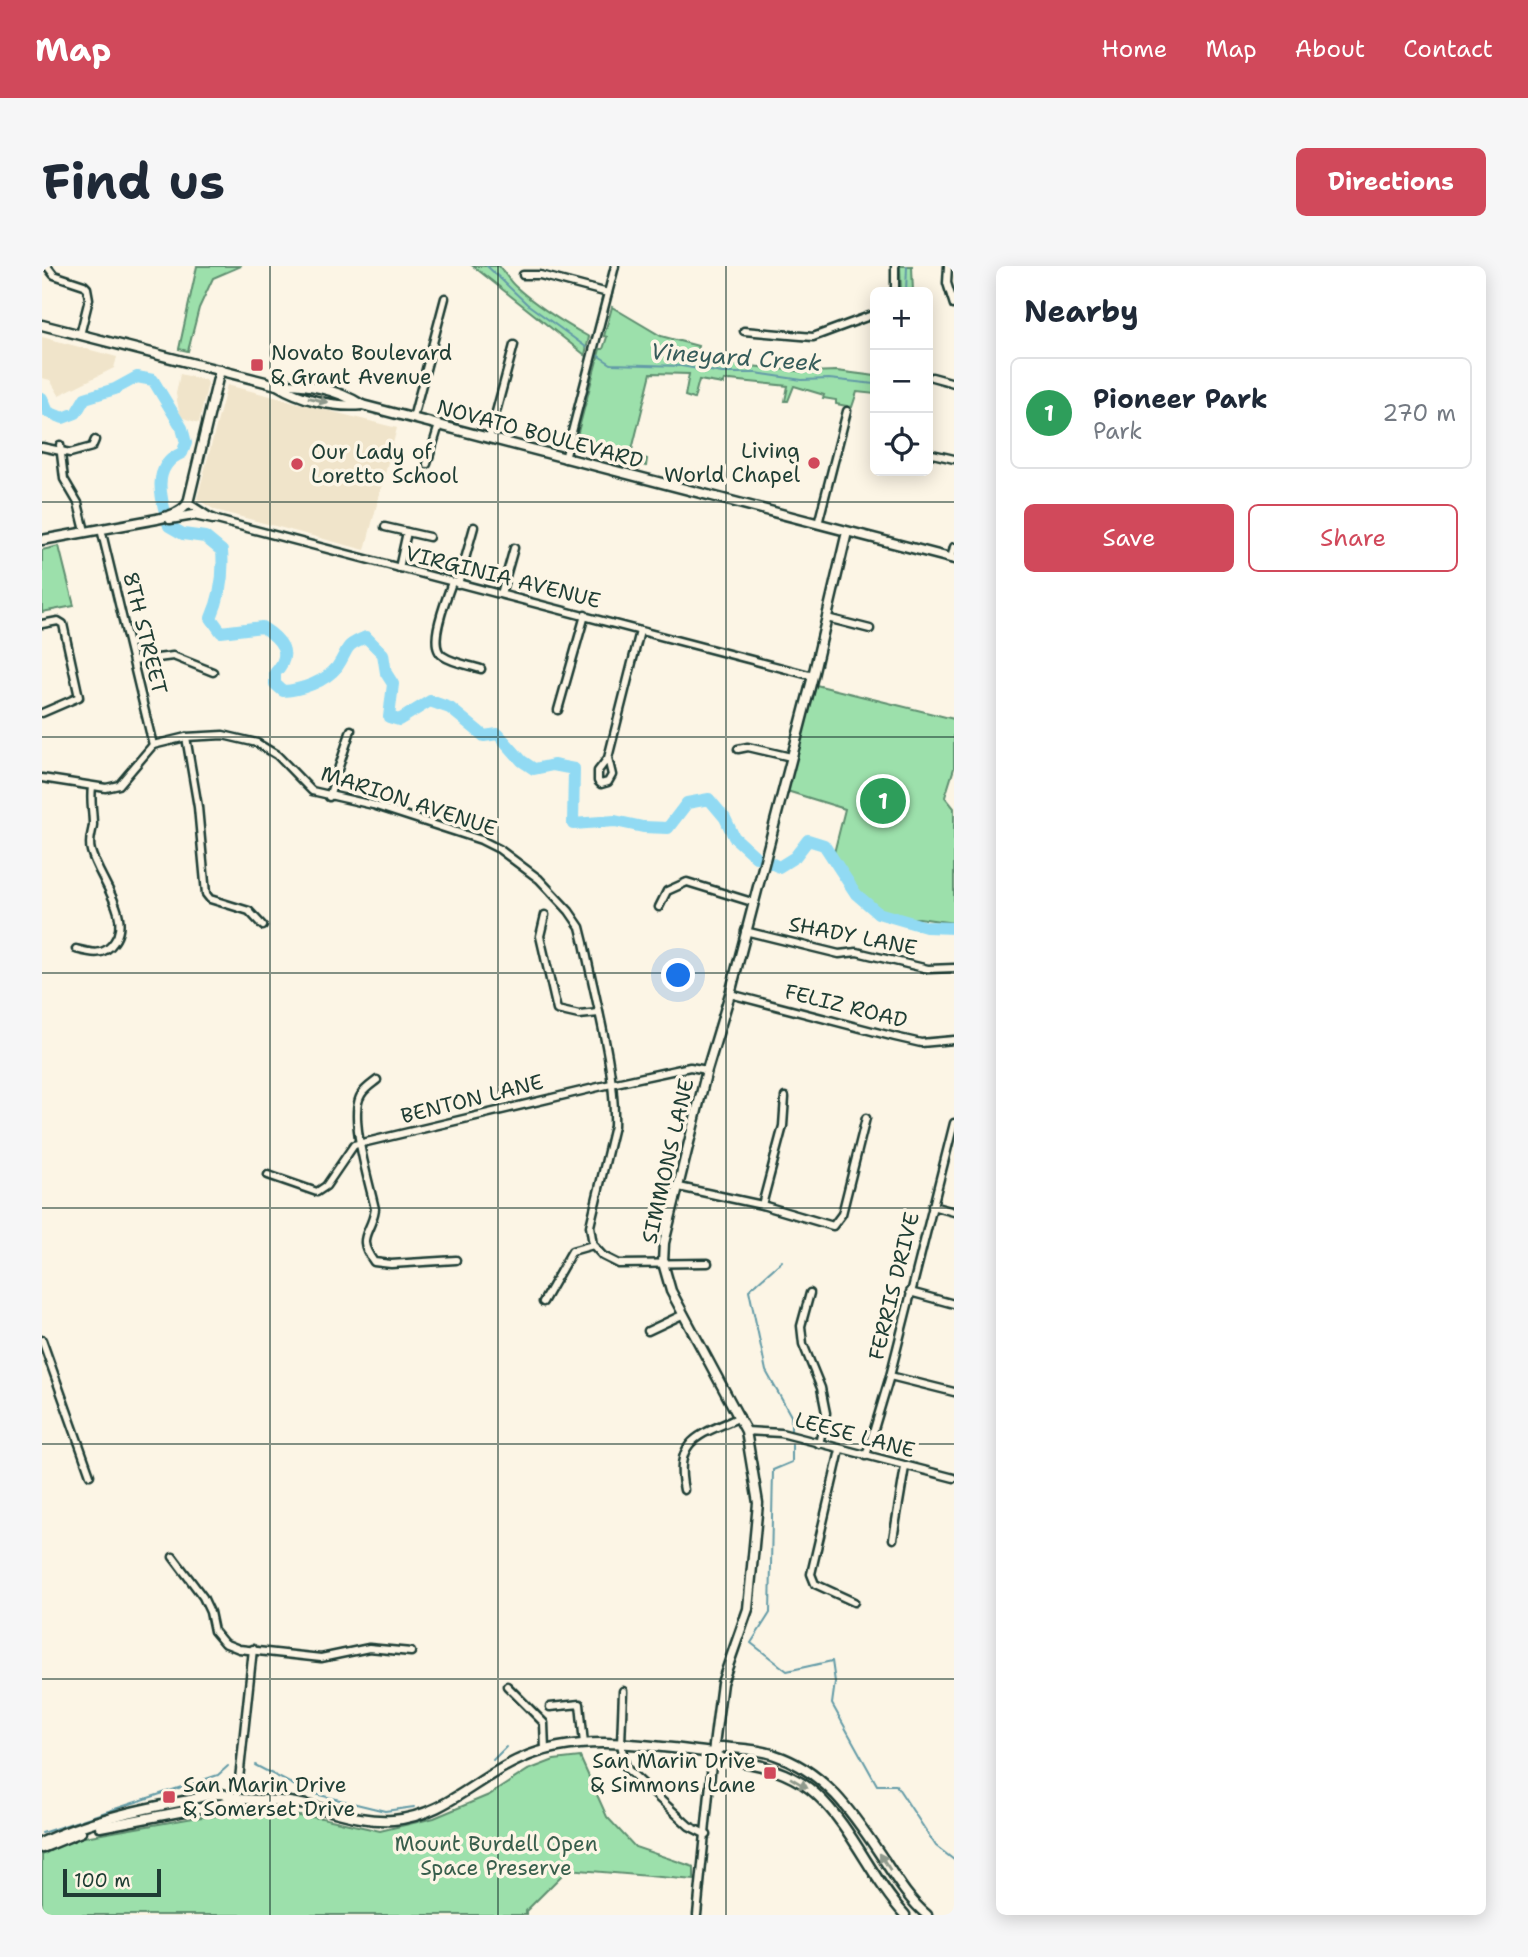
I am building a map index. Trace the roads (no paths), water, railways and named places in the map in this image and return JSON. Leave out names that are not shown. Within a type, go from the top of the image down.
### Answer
[{"type":"main road","name":"NOVATO BOULEVARD","points":[[42,325],[277,385],[291,393],[318,400],[346,407],[362,405],[952,559]]},
{"type":"main road","points":[[171,517],[188,503],[219,370]]},
{"type":"main road","points":[[42,540],[171,517],[194,515],[213,519]]},
{"type":"main road","name":"SIMMONS LANE","points":[[713,1753],[722,1683],[748,1609],[758,1503],[746,1431],[671,1291],[663,1264],[664,1242],[707,1070],[730,994],[813,676],[847,532]]},
{"type":"main road","points":[[42,1842],[65,1832],[119,1816],[219,1794],[290,1802],[370,1819],[412,1817],[437,1809],[517,1760],[545,1750],[584,1744],[621,1744],[713,1753],[721,1759],[746,1762],[794,1779],[816,1793],[841,1824],[888,1897],[905,1915]]},
{"type":"main road","points":[[713,1753],[722,1747],[774,1754],[799,1765],[825,1783],[862,1827],[900,1886],[927,1915]]},
{"type":"main road","points":[[42,1847],[118,1822],[222,1804],[237,1798]]},
{"type":"street","points":[[47,266],[54,275],[87,288],[89,299],[80,335]]},
{"type":"street","points":[[565,459],[615,266]]},
{"type":"street","points":[[895,266],[895,287]]},
{"type":"street","points":[[948,266],[947,283],[954,305]]},
{"type":"street","points":[[523,275],[540,275],[608,293]]},
{"type":"street","points":[[413,418],[445,298]]},
{"type":"street","points":[[744,331],[813,337],[870,316]]},
{"type":"street","points":[[489,438],[514,345]]},
{"type":"street","points":[[933,377],[954,383]]},
{"type":"street","points":[[818,524],[847,411]]},
{"type":"street","points":[[427,464],[439,425]]},
{"type":"street","points":[[42,447],[70,453],[92,447],[95,440]]},
{"type":"street","points":[[60,449],[64,479],[78,503],[85,531]]},
{"type":"street","points":[[933,454],[954,460]]},
{"type":"street","name":"VIRGINIA AVENUE","points":[[188,503],[213,519],[813,676]]},
{"type":"street","points":[[385,527],[429,537]]},
{"type":"street","points":[[474,527],[436,637],[436,647],[441,656],[481,669]]},
{"type":"street","name":"8TH STREET","points":[[102,528],[153,745]]},
{"type":"street","points":[[399,568],[407,532]]},
{"type":"street","points":[[952,559],[954,547]]},
{"type":"street","points":[[501,594],[514,548]]},
{"type":"street","points":[[558,710],[585,615]]},
{"type":"street","points":[[827,618],[870,629]]},
{"type":"street","points":[[42,624],[58,621],[63,624],[79,697],[42,713]]},
{"type":"street","points":[[608,758],[640,631]]},
{"type":"street","points":[[134,661],[173,656],[213,672]]},
{"type":"street","points":[[329,797],[351,730]]},
{"type":"street","name":"MARION AVENUE","points":[[153,745],[186,737],[223,735],[257,743],[277,755],[312,791],[373,805],[481,840],[509,855],[562,903],[580,927],[611,1084],[614,1126],[590,1226],[593,1245]]},
{"type":"street","points":[[186,737],[198,807],[206,894],[210,899],[248,911],[264,926]]},
{"type":"street","points":[[42,778],[92,787],[119,785],[153,745]]},
{"type":"street","points":[[738,748],[748,747],[791,757]]},
{"type":"street","points":[[76,950],[102,953],[115,941],[120,923],[118,911],[90,848],[93,826],[90,798],[92,787]]},
{"type":"street","points":[[659,907],[667,891],[687,882],[752,902]]},
{"type":"street","points":[[545,915],[540,936],[557,1010],[579,1015],[598,1013]]},
{"type":"street","name":"SHADY LANE","points":[[745,931],[839,954],[857,952],[911,967],[954,968]]},
{"type":"street","name":"FELIZ ROAD","points":[[730,994],[921,1043],[954,1040]]},
{"type":"street","name":"BENTON LANE","points":[[361,1144],[690,1067],[707,1070]]},
{"type":"street","points":[[377,1080],[361,1095],[356,1110],[375,1209],[373,1222],[364,1236],[365,1250],[374,1262],[391,1264],[456,1260]]},
{"type":"street","points":[[762,1205],[783,1126],[785,1097]]},
{"type":"street","points":[[679,1187],[762,1205],[833,1226],[842,1214],[866,1118]]},
{"type":"street","name":"FERRIS DRIVE","points":[[866,1456],[890,1377],[954,1123]]},
{"type":"street","points":[[268,1175],[317,1192],[326,1186],[354,1146],[361,1144]]},
{"type":"street","points":[[932,1206],[954,1212]]},
{"type":"street","points":[[543,1301],[572,1251],[593,1245],[603,1256],[619,1264],[708,1263]]},
{"type":"street","points":[[910,1292],[954,1304]]},
{"type":"street","points":[[810,1293],[801,1326],[803,1344],[821,1388],[826,1413],[819,1444]]},
{"type":"street","points":[[649,1331],[684,1314]]},
{"type":"street","points":[[42,1340],[90,1475]]},
{"type":"street","points":[[890,1377],[954,1392]]},
{"type":"street","points":[[684,1490],[681,1475],[683,1452],[691,1440],[740,1417]]},
{"type":"street","name":"LEESE LANE","points":[[746,1431],[781,1433],[954,1478]]},
{"type":"street","points":[[840,1450],[811,1574],[815,1584],[854,1602]]},
{"type":"street","points":[[892,1539],[905,1467]]},
{"type":"street","points":[[173,1557],[204,1597],[214,1631],[225,1643],[239,1649],[321,1658],[369,1648],[411,1652]]},
{"type":"street","points":[[237,1798],[253,1649]]},
{"type":"street","points":[[507,1686],[544,1723],[545,1750]]},
{"type":"street","points":[[623,1691],[621,1744],[626,1768],[689,1826],[707,1835]]},
{"type":"street","points":[[550,1707],[580,1704],[584,1744]]},
{"type":"street","name":"SIMMONS LANE","points":[[697,1915],[713,1753]]},
{"type":"waterway","name":"Vineyard Creek","points":[[487,266],[527,304],[586,347]]},
{"type":"waterway","name":"Vineyard Creek","points":[[906,287],[907,266]]},
{"type":"waterway","name":"Vineyard Creek","points":[[597,355],[611,364],[681,366],[722,373],[756,373],[802,380],[829,379],[870,383]]},
{"type":"waterway","points":[[42,398],[48,412],[63,418],[76,413],[85,398],[115,389],[137,377],[153,380],[182,428],[186,443],[182,453],[165,466],[162,475],[161,495],[169,526],[183,534],[205,537],[222,551],[221,585],[211,618],[221,632],[262,627],[275,636],[284,653],[281,666],[275,673],[275,684],[283,691],[305,687],[326,677],[337,667],[347,649],[366,637],[383,654],[386,673],[393,684],[389,717],[399,720],[430,701],[450,708],[484,736],[498,734],[522,761],[534,769],[553,765],[574,769],[573,824],[615,821],[643,827],[668,828],[687,803],[709,799],[725,818],[734,837],[756,857]]},
{"type":"waterway","points":[[769,862],[779,867],[795,857],[808,840],[824,845],[856,894],[878,913],[926,927],[954,928]]},
{"type":"waterway","points":[[782,1261],[749,1290],[766,1371],[791,1416],[791,1430]]},
{"type":"waterway","points":[[792,1444],[792,1462],[773,1470],[770,1613],[751,1643],[787,1671],[832,1661],[835,1682],[832,1704],[877,1785],[896,1785],[936,1846],[954,1860]]},
{"type":"waterway","points":[[493,1760],[506,1747]]},
{"type":"waterway","points":[[255,1765],[307,1792],[385,1811],[414,1807]]},
{"type":"waterway","points":[[42,1833],[218,1775],[228,1766]]},
{"type":"place","name":"Novato Boulevard & Grant Avenue","points":[[257,365]]},
{"type":"place","name":"Living World Chapel","points":[[814,463]]},
{"type":"place","name":"Our Lady of Loretto School","points":[[297,464]]},
{"type":"place","name":"Pioneer Park","points":[[883,801]]},
{"type":"place","name":"San Marin Drive & Simmons Lane","points":[[770,1773]]},
{"type":"place","name":"San Marin Drive & Somerset Drive","points":[[169,1797]]},
{"type":"park label","name":"Mount Burdell Open Space Preserve","points":[[496,1856]]}]
